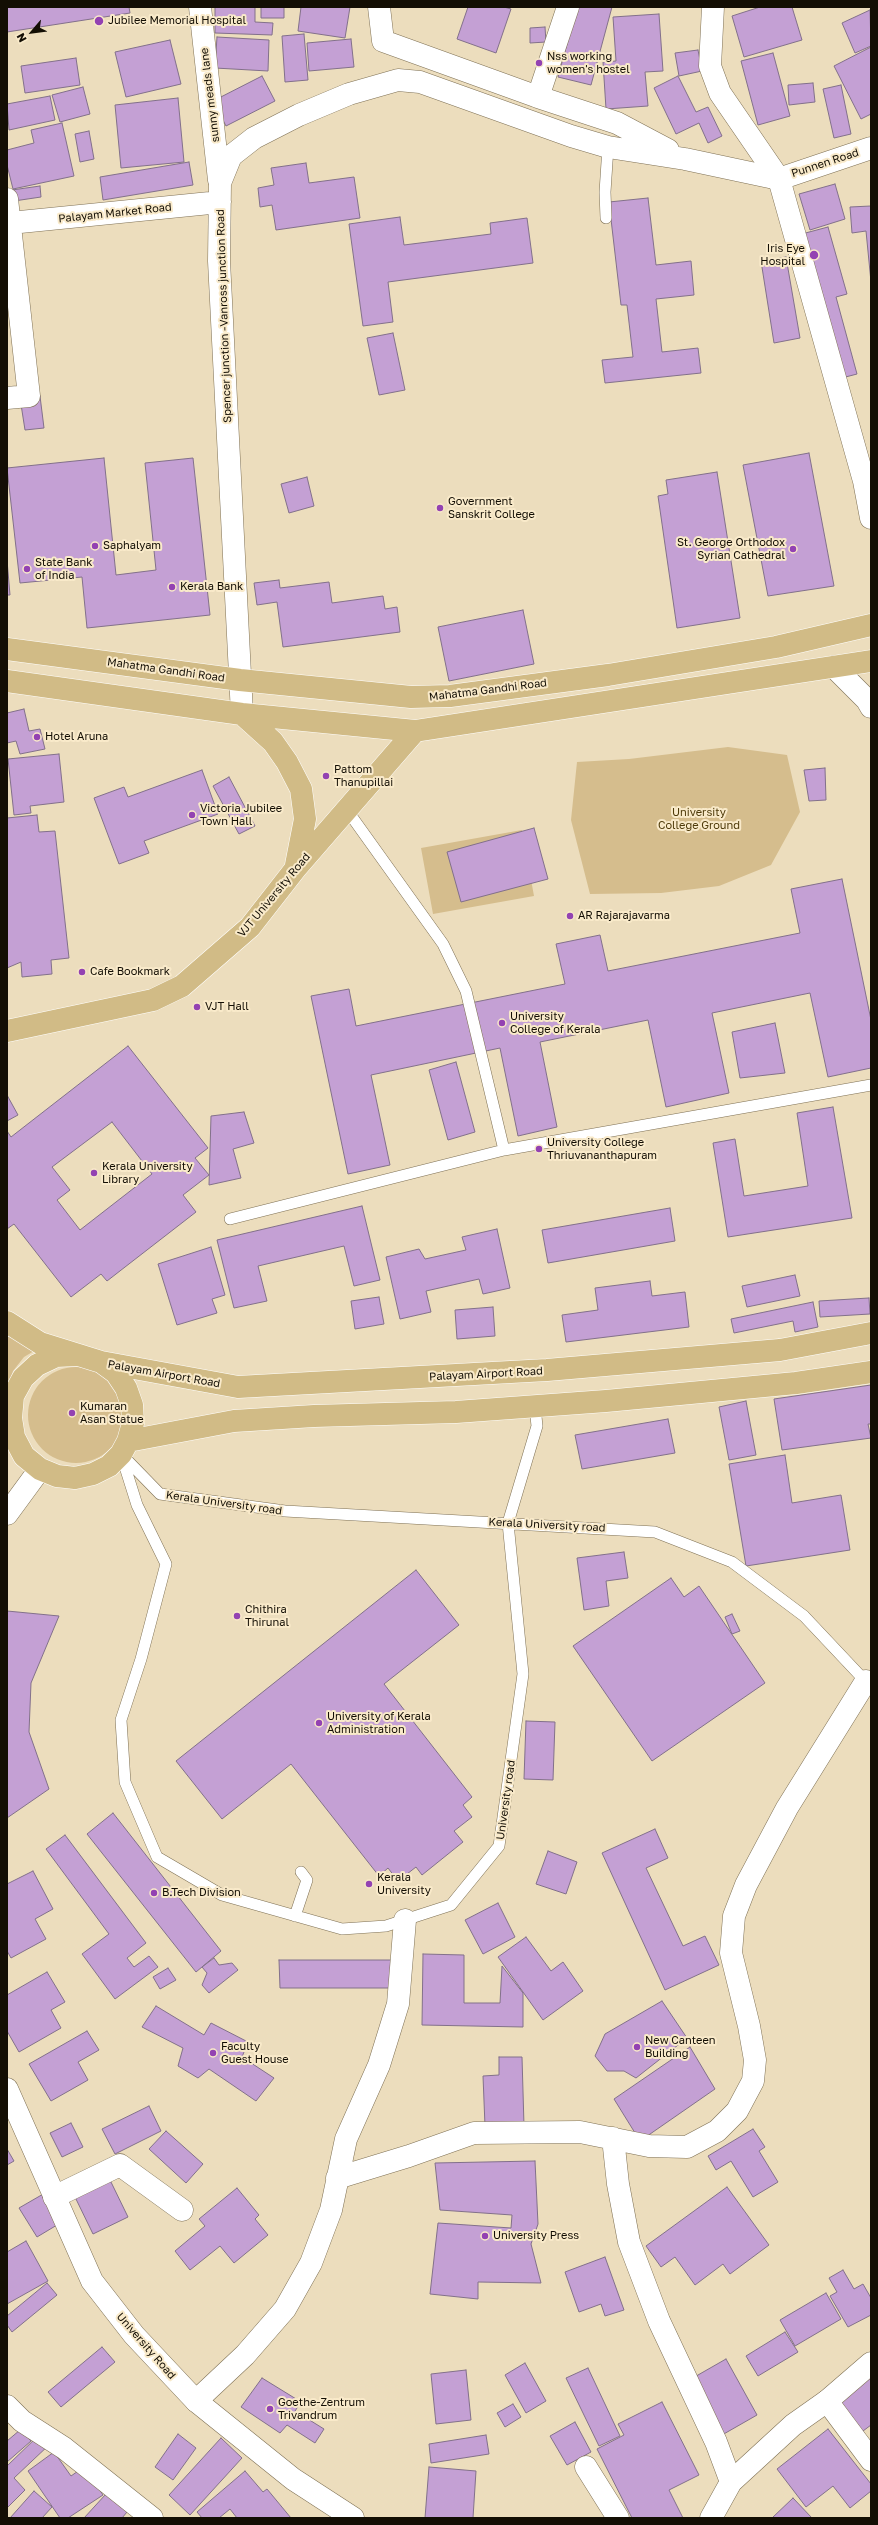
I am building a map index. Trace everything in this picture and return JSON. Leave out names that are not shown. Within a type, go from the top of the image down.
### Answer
[{"type":"main road","name":"Mahatma Gandhi Road","points":[[7,649],[240,680],[411,698],[450,696],[608,675],[768,648],[871,625]]},
{"type":"main road","points":[[7,681],[242,714],[416,731],[871,661]]},
{"type":"main road","points":[[242,714],[273,742],[288,762],[301,789],[305,819],[303,841],[296,868]]},
{"type":"main road","name":"VJT University Road","points":[[7,1031],[153,1000],[182,986],[250,927],[296,868],[416,731]]},
{"type":"main road","points":[[7,1322],[40,1343],[101,1362],[116,1373],[128,1394],[132,1405],[133,1423],[125,1448],[109,1466],[98,1472],[75,1478],[57,1476],[40,1469],[24,1456],[14,1437],[9,1414],[13,1396],[23,1378],[38,1365],[56,1356],[76,1355]]},
{"type":"main road","name":"Palayam Airport Road","points":[[101,1362],[238,1387],[547,1370],[780,1350],[871,1333]]},
{"type":"main road","points":[[125,1448],[234,1421],[535,1407],[796,1383],[871,1372]]},
{"type":"street","name":"sunny meads lane","points":[[200,7],[220,193]]},
{"type":"street","points":[[379,7],[383,41],[538,97],[617,123],[685,159]]},
{"type":"street","points":[[538,97],[568,7]]},
{"type":"street","points":[[713,7],[710,66],[720,93],[779,179],[864,481],[871,518]]},
{"type":"street","name":"Spencer junction -Vanross junction Road","points":[[242,714],[219,261],[220,193],[231,156],[254,138],[349,94],[398,80],[420,82],[571,136],[608,147],[685,159],[779,179]]},
{"type":"street","name":"Punnen Road","points":[[779,179],[871,148]]},
{"type":"street","name":"Palayam Market Road","points":[[10,223],[220,193]]},
{"type":"street","points":[[7,199],[29,396],[7,398]]},
{"type":"street","points":[[834,667],[867,700],[871,707]]},
{"type":"street","points":[[7,1514],[40,1469]]},
{"type":"street","points":[[337,2178],[409,2156],[474,2133],[580,2132],[649,2146],[687,2146],[717,2131],[737,2111],[753,2081],[754,2060],[750,2026],[731,1953],[734,1916],[746,1885],[787,1808],[868,1684]]},
{"type":"street","points":[[196,2401],[245,2355],[285,2309],[311,2263],[331,2210],[346,2139],[379,2065],[398,2004],[405,1920]]},
{"type":"street","name":"University Road","points":[[7,2088],[92,2281],[134,2335],[196,2401],[293,2479],[353,2518]]},
{"type":"street","points":[[613,2138],[624,2221],[629,2242],[659,2321],[716,2442],[731,2482]]},
{"type":"street","points":[[54,2197],[120,2165],[182,2210]]},
{"type":"street","points":[[711,2518],[731,2482],[793,2425],[826,2401],[871,2363]]},
{"type":"street","points":[[826,2401],[871,2460]]},
{"type":"street","points":[[7,2406],[22,2421],[64,2448],[152,2518]]},
{"type":"street","points":[[586,2467],[618,2518]]},
{"type":"lane","points":[[606,218],[605,192],[608,147]]},
{"type":"lane","points":[[347,810],[443,944],[466,991],[504,1150]]},
{"type":"lane","points":[[230,1219],[504,1150],[871,1085]]},
{"type":"lane","points":[[508,1523],[537,1426],[535,1407]]},
{"type":"lane","points":[[125,1448],[137,1505],[166,1564],[141,1659],[121,1720],[125,1782],[157,1857],[222,1895],[298,1916],[307,1880],[301,1872]]},
{"type":"lane","name":"Kerala University road","points":[[125,1448],[160,1494],[285,1511],[655,1532],[732,1562],[804,1616],[868,1684]]},
{"type":"lane","name":"University road","points":[[298,1916],[342,1929],[386,1926],[451,1905],[499,1846],[523,1674],[508,1523]]},
{"type":"green space","name":"University College Ground","points":[[728,747],[787,755],[800,812],[771,865],[719,886],[661,893],[590,894],[571,820],[577,762],[629,759]]},
{"type":"green space","points":[[522,830],[534,896],[433,914],[421,848]]},
{"type":"green space","points":[[7,1336],[39,1348],[24,1357],[13,1371],[7,1388]]},
{"type":"green space","points":[[76,1367],[95,1370],[110,1381],[121,1396],[124,1415],[121,1434],[110,1449],[95,1460],[76,1463],[57,1460],[42,1449],[31,1434],[28,1415],[31,1396],[42,1381],[57,1370]]},
{"type":"building","name":"Jubilee Memorial Hospital","points":[[7,7],[129,7],[130,13],[7,32]]},
{"type":"building","points":[[215,7],[255,7],[255,22],[273,23],[272,35],[215,33]]},
{"type":"building","points":[[261,7],[284,7],[284,18],[261,18]]},
{"type":"building","points":[[301,7],[350,7],[345,38],[298,31]]},
{"type":"building","points":[[468,7],[504,7],[511,9],[496,53],[457,39]]},
{"type":"building","points":[[577,7],[612,7],[591,85],[558,77]]},
{"type":"building","points":[[760,7],[792,7],[802,40],[744,57],[732,16]]},
{"type":"building","points":[[870,10],[871,46],[855,53],[842,23]]},
{"type":"building","points":[[659,14],[663,71],[645,72],[648,106],[606,109],[603,62],[616,61],[613,17]]},
{"type":"building","points":[[545,27],[546,42],[530,43],[530,28]]},
{"type":"building","points":[[304,34],[308,80],[285,82],[282,36]]},
{"type":"building","points":[[217,37],[269,40],[268,71],[215,68]]},
{"type":"building","points":[[351,39],[354,67],[309,71],[307,43]]},
{"type":"building","points":[[170,40],[181,84],[126,97],[115,52]]},
{"type":"building","points":[[871,47],[871,114],[861,119],[834,66]]},
{"type":"building","points":[[698,50],[702,71],[679,76],[675,53]]},
{"type":"building","points":[[773,53],[790,116],[758,125],[741,61]]},
{"type":"building","points":[[76,58],[80,85],[25,93],[21,66]]},
{"type":"building","points":[[262,76],[275,101],[226,126],[213,101]]},
{"type":"building","points":[[678,76],[696,112],[708,107],[722,136],[708,143],[699,123],[676,134],[654,88]]},
{"type":"building","points":[[813,83],[815,102],[789,105],[788,85]]},
{"type":"building","points":[[841,85],[851,134],[834,138],[823,89]]},
{"type":"building","points":[[83,87],[90,114],[60,122],[52,95]]},
{"type":"building","points":[[50,96],[55,120],[9,130],[7,104]]},
{"type":"building","points":[[178,98],[184,162],[121,168],[115,105]]},
{"type":"building","points":[[62,123],[74,176],[13,189],[7,165],[7,150],[34,143],[31,130]]},
{"type":"building","points":[[89,131],[94,159],[80,162],[75,134]]},
{"type":"building","points":[[189,162],[193,185],[103,200],[100,177]]},
{"type":"building","points":[[306,163],[309,183],[354,177],[360,218],[276,230],[272,205],[260,207],[258,188],[274,185],[271,168]]},
{"type":"building","points":[[835,184],[845,219],[810,230],[799,194]]},
{"type":"building","points":[[40,186],[41,197],[14,201],[12,190]]},
{"type":"building","points":[[648,198],[656,265],[691,261],[694,295],[656,299],[662,352],[698,348],[701,373],[605,383],[602,360],[633,357],[627,305],[621,305],[609,202]]},
{"type":"building","points":[[871,206],[871,282],[866,231],[852,233],[850,207]]},
{"type":"building","points":[[400,217],[404,245],[491,234],[490,223],[527,218],[533,263],[388,282],[393,322],[363,326],[349,224]]},
{"type":"building","points":[[828,227],[847,294],[836,297],[857,374],[838,379],[798,235]]},
{"type":"building","points":[[786,257],[800,338],[774,343],[761,261]]},
{"type":"building","points":[[393,333],[405,390],[379,395],[367,338]]},
{"type":"building","points":[[40,396],[44,428],[25,430],[20,398]]},
{"type":"building","name":"St. George Orthodox Syrian Cathedral","points":[[809,453],[834,586],[768,596],[743,465]]},
{"type":"building","points":[[104,458],[116,575],[156,570],[145,463],[193,458],[210,615],[87,628],[82,577],[20,583],[7,468]]},
{"type":"building","points":[[717,472],[740,618],[677,628],[658,496],[668,494],[666,480]]},
{"type":"building","points":[[307,477],[314,506],[289,513],[281,484]]},
{"type":"building","points":[[7,560],[10,595],[7,595]]},
{"type":"building","points":[[279,580],[280,588],[329,582],[332,603],[383,596],[385,609],[397,607],[400,632],[283,647],[277,602],[257,605],[254,583]]},
{"type":"building","points":[[523,610],[534,664],[449,681],[438,627]]},
{"type":"building","points":[[24,709],[29,731],[40,729],[45,749],[20,754],[16,741],[7,743],[7,713]]},
{"type":"building","points":[[59,754],[64,802],[30,806],[31,813],[14,815],[8,759]]},
{"type":"building","points":[[825,768],[826,800],[809,801],[804,770]]},
{"type":"building","points":[[202,770],[218,814],[144,841],[149,853],[119,864],[94,798],[124,787],[128,797]]},
{"type":"building","points":[[229,777],[255,826],[239,834],[213,786]]},
{"type":"building","points":[[37,815],[39,832],[55,831],[69,958],[51,960],[52,974],[22,977],[21,962],[7,968],[7,818]]},
{"type":"building","points":[[534,828],[548,879],[461,902],[447,852]]},
{"type":"building","name":"University College of Kerala","points":[[842,879],[871,1020],[871,1068],[828,1077],[810,993],[712,1013],[729,1093],[666,1107],[648,1020],[540,1042],[557,1127],[518,1136],[500,1048],[371,1075],[390,1165],[348,1174],[311,996],[349,989],[356,1026],[565,984],[556,944],[600,935],[608,971],[800,933],[791,889]]},
{"type":"building","points":[[775,1023],[785,1073],[740,1078],[732,1032]]},
{"type":"building","points":[[128,1046],[208,1148],[195,1158],[209,1175],[183,1195],[196,1212],[107,1281],[101,1274],[71,1297],[14,1224],[7,1229],[7,1131],[11,1137]],"holes":[[[112,1122],[152,1174],[80,1230],[57,1200],[70,1190],[52,1167]]]},
{"type":"building","points":[[456,1062],[475,1132],[448,1140],[429,1070]]},
{"type":"building","points":[[7,1095],[18,1115],[7,1121]]},
{"type":"building","points":[[833,1107],[852,1218],[728,1237],[713,1143],[735,1139],[744,1196],[808,1186],[797,1113]]},
{"type":"building","points":[[244,1112],[254,1143],[233,1149],[241,1178],[209,1185],[211,1116]]},
{"type":"building","points":[[362,1206],[380,1280],[354,1286],[344,1246],[258,1266],[267,1301],[234,1308],[217,1240]]},
{"type":"building","points":[[670,1208],[675,1241],[548,1263],[542,1230]]},
{"type":"building","points":[[497,1229],[510,1288],[483,1294],[479,1279],[426,1291],[431,1312],[400,1319],[386,1257],[419,1249],[425,1259],[466,1250],[462,1237]]},
{"type":"building","points":[[211,1247],[225,1295],[212,1299],[217,1313],[177,1325],[158,1264]]},
{"type":"building","points":[[795,1275],[800,1296],[747,1307],[742,1286]]},
{"type":"building","points":[[650,1281],[652,1296],[685,1292],[689,1327],[566,1342],[562,1315],[598,1310],[595,1288]]},
{"type":"building","points":[[379,1297],[384,1324],[355,1329],[351,1301]]},
{"type":"building","points":[[869,1298],[870,1314],[820,1317],[819,1301]]},
{"type":"building","points":[[813,1302],[818,1327],[795,1332],[793,1321],[734,1333],[731,1319]]},
{"type":"building","points":[[493,1307],[495,1336],[457,1339],[455,1310]]},
{"type":"building","points":[[871,1385],[871,1424],[868,1424],[871,1438],[782,1450],[774,1399]]},
{"type":"building","points":[[746,1401],[756,1455],[729,1460],[719,1407]]},
{"type":"building","points":[[668,1419],[675,1453],[582,1469],[575,1435]]},
{"type":"building","points":[[785,1455],[792,1503],[841,1495],[850,1550],[746,1566],[729,1464]]},
{"type":"building","points":[[624,1552],[628,1578],[606,1581],[609,1606],[584,1610],[577,1558]]},
{"type":"building","name":"University of Kerala Administration","points":[[416,1570],[459,1625],[384,1684],[472,1797],[463,1805],[472,1817],[454,1831],[463,1842],[422,1875],[416,1867],[398,1881],[388,1868],[379,1876],[291,1764],[222,1819],[176,1761]]},
{"type":"building","points":[[671,1578],[684,1597],[699,1586],[765,1683],[652,1761],[573,1646]]},
{"type":"building","points":[[7,1611],[59,1616],[31,1683],[29,1732],[49,1789],[7,1818]]},
{"type":"building","points":[[732,1614],[740,1631],[732,1634],[725,1617]]},
{"type":"building","points":[[526,1721],[555,1722],[553,1780],[524,1779]]},
{"type":"building","name":"B.Tech Division","points":[[113,1813],[221,1951],[196,1972],[87,1834]]},
{"type":"building","points":[[655,1829],[668,1858],[646,1868],[683,1946],[705,1936],[719,1965],[665,1990],[602,1853]]},
{"type":"building","points":[[65,1835],[146,1943],[127,1958],[134,1967],[149,1956],[158,1967],[115,1999],[82,1954],[109,1934],[46,1849]]},
{"type":"building","points":[[548,1851],[577,1862],[566,1894],[536,1884]]},
{"type":"building","points":[[33,1871],[53,1909],[35,1919],[46,1939],[11,1958],[7,1951],[7,1884]]},
{"type":"building","points":[[498,1903],[515,1937],[483,1954],[465,1920]]},
{"type":"building","points":[[526,1937],[551,1971],[563,1962],[583,1991],[543,2020],[498,1957]]},
{"type":"building","points":[[423,1954],[464,1955],[464,2003],[500,2003],[502,1966],[523,1993],[523,2027],[422,2025]]},
{"type":"building","points":[[214,1958],[219,1965],[232,1963],[238,1970],[209,1993],[202,1985],[207,1973],[202,1967]]},
{"type":"building","points":[[279,1960],[398,1960],[398,1988],[280,1988]]},
{"type":"building","points":[[168,1968],[176,1980],[160,1989],[153,1977]]},
{"type":"building","points":[[47,1972],[65,2002],[51,2010],[61,2028],[19,2052],[7,2031],[7,1995]]},
{"type":"building","name":"New Canteen Building","points":[[662,2001],[687,2038],[636,2078],[624,2071],[607,2071],[595,2056],[605,2034]]},
{"type":"building","name":"Faculty Guest House","points":[[156,2006],[204,2035],[211,2023],[248,2042],[242,2057],[274,2078],[256,2101],[209,2069],[198,2078],[178,2066],[183,2048],[142,2027]]},
{"type":"building","points":[[87,2031],[99,2050],[78,2062],[88,2080],[51,2101],[29,2064]]},
{"type":"building","points":[[690,2047],[715,2089],[640,2141],[614,2099]]},
{"type":"building","points":[[499,2057],[522,2057],[524,2126],[485,2126],[483,2076],[499,2075]]},
{"type":"building","points":[[149,2106],[161,2131],[115,2154],[102,2129]]},
{"type":"building","points":[[71,2123],[83,2147],[62,2157],[50,2133]]},
{"type":"building","points":[[753,2129],[765,2147],[759,2151],[778,2182],[753,2197],[731,2161],[716,2170],[708,2156]]},
{"type":"building","points":[[166,2131],[203,2164],[186,2183],[149,2149]]},
{"type":"building","points":[[7,2149],[14,2161],[7,2165]]},
{"type":"building","name":"University Press","points":[[535,2161],[538,2224],[531,2244],[541,2283],[478,2282],[478,2299],[430,2294],[438,2223],[511,2228],[512,2215],[440,2210],[435,2163]]},
{"type":"building","points":[[110,2180],[128,2217],[93,2234],[75,2197]]},
{"type":"building","points":[[727,2187],[769,2245],[730,2274],[723,2264],[695,2285],[675,2257],[661,2267],[646,2246]]},
{"type":"building","points":[[237,2188],[259,2215],[255,2219],[268,2235],[234,2263],[220,2246],[190,2270],[175,2251],[205,2226],[199,2219]]},
{"type":"building","points":[[45,2193],[62,2222],[37,2237],[19,2208]]},
{"type":"building","points":[[26,2241],[48,2281],[7,2304],[7,2252]]},
{"type":"building","points":[[605,2257],[624,2310],[605,2316],[601,2304],[579,2312],[565,2272]]},
{"type":"building","points":[[843,2270],[854,2289],[863,2284],[871,2298],[871,2315],[848,2327],[830,2296],[837,2292],[829,2278]]},
{"type":"building","points":[[47,2283],[57,2295],[12,2332],[7,2325],[7,2316]]},
{"type":"building","points":[[826,2293],[841,2319],[795,2346],[780,2320]]},
{"type":"building","points":[[785,2332],[798,2352],[758,2376],[746,2356]]},
{"type":"building","points":[[102,2347],[115,2362],[61,2407],[48,2392]]},
{"type":"building","points":[[726,2359],[757,2415],[722,2435],[691,2379]]},
{"type":"building","points":[[525,2363],[546,2401],[526,2413],[505,2375]]},
{"type":"building","points":[[588,2368],[620,2436],[599,2446],[566,2378]]},
{"type":"building","points":[[466,2370],[471,2420],[436,2424],[431,2374]]},
{"type":"building","points":[[871,2375],[871,2425],[859,2434],[835,2403]]},
{"type":"building","name":"Goethe-Zentrum Trivandrum","points":[[262,2378],[301,2402],[295,2411],[324,2429],[315,2443],[287,2425],[280,2433],[241,2407]]},
{"type":"building","points":[[662,2402],[699,2475],[669,2490],[683,2518],[632,2518],[597,2449],[624,2435],[618,2424]]},
{"type":"building","points":[[513,2404],[521,2417],[505,2427],[497,2413]]},
{"type":"building","points":[[575,2422],[591,2452],[567,2465],[550,2436]]},
{"type":"building","points":[[19,2427],[31,2441],[7,2462],[7,2441],[20,2430]]},
{"type":"building","points":[[828,2429],[871,2484],[871,2491],[850,2508],[833,2486],[806,2507],[777,2469]]},
{"type":"building","points":[[40,2434],[50,2444],[14,2478],[25,2490],[7,2508],[7,2466]]},
{"type":"building","points":[[178,2434],[196,2448],[173,2480],[155,2467]]},
{"type":"building","points":[[486,2435],[489,2454],[431,2463],[429,2444]]},
{"type":"building","points":[[221,2438],[242,2458],[190,2515],[169,2495]]},
{"type":"building","points":[[54,2452],[71,2476],[84,2467],[103,2495],[68,2518],[60,2518],[28,2471]]},
{"type":"building","points":[[429,2467],[476,2471],[473,2518],[425,2518]]},
{"type":"building","points":[[245,2471],[263,2492],[267,2489],[291,2518],[237,2518],[230,2509],[219,2518],[202,2518],[197,2512]]},
{"type":"building","points":[[34,2491],[52,2507],[42,2518],[10,2518]]},
{"type":"building","points":[[106,2494],[127,2512],[122,2518],[84,2518]]},
{"type":"building","points":[[793,2498],[812,2518],[772,2518]]},
{"type":"place","name":"Jubilee Memorial Hospital","points":[[99,21]]},
{"type":"place","name":"Nss working women's hostel","points":[[539,63]]},
{"type":"place","name":"Iris Eye Hospital","points":[[814,255]]},
{"type":"place","name":"Government Sanskrit College","points":[[440,508]]},
{"type":"place","name":"Saphalyam","points":[[95,546]]},
{"type":"place","name":"St. George Orthodox Syrian Cathedral","points":[[793,549]]},
{"type":"place","name":"State Bank of India","points":[[27,569]]},
{"type":"place","name":"Kerala Bank","points":[[172,587]]},
{"type":"place","name":"Hotel Aruna","points":[[37,737]]},
{"type":"place","name":"Pattom Thanupillai","points":[[326,776]]},
{"type":"place","name":"Victoria Jubilee Town Hall","points":[[192,815]]},
{"type":"place","name":"AR Rajarajavarma","points":[[570,916]]},
{"type":"place","name":"Cafe Bookmark","points":[[82,972]]},
{"type":"place","name":"VJT Hall","points":[[197,1007]]},
{"type":"place","name":"University College of Kerala","points":[[502,1023]]},
{"type":"place","name":"University College Thriuvananthapuram","points":[[539,1149]]},
{"type":"place","name":"Kerala University Library","points":[[94,1173]]},
{"type":"place","name":"Kumaran Asan Statue","points":[[72,1413]]},
{"type":"place","name":"Chithira Thirunal","points":[[237,1616]]},
{"type":"place","name":"University of Kerala Administration","points":[[319,1723]]},
{"type":"place","name":"Kerala University","points":[[369,1884]]},
{"type":"place","name":"B.Tech Division","points":[[154,1893]]},
{"type":"place","name":"New Canteen Building","points":[[637,2047]]},
{"type":"place","name":"Faculty Guest House","points":[[213,2053]]},
{"type":"place","name":"University Press","points":[[485,2236]]},
{"type":"place","name":"Goethe-Zentrum Trivandrum","points":[[270,2409]]}]
